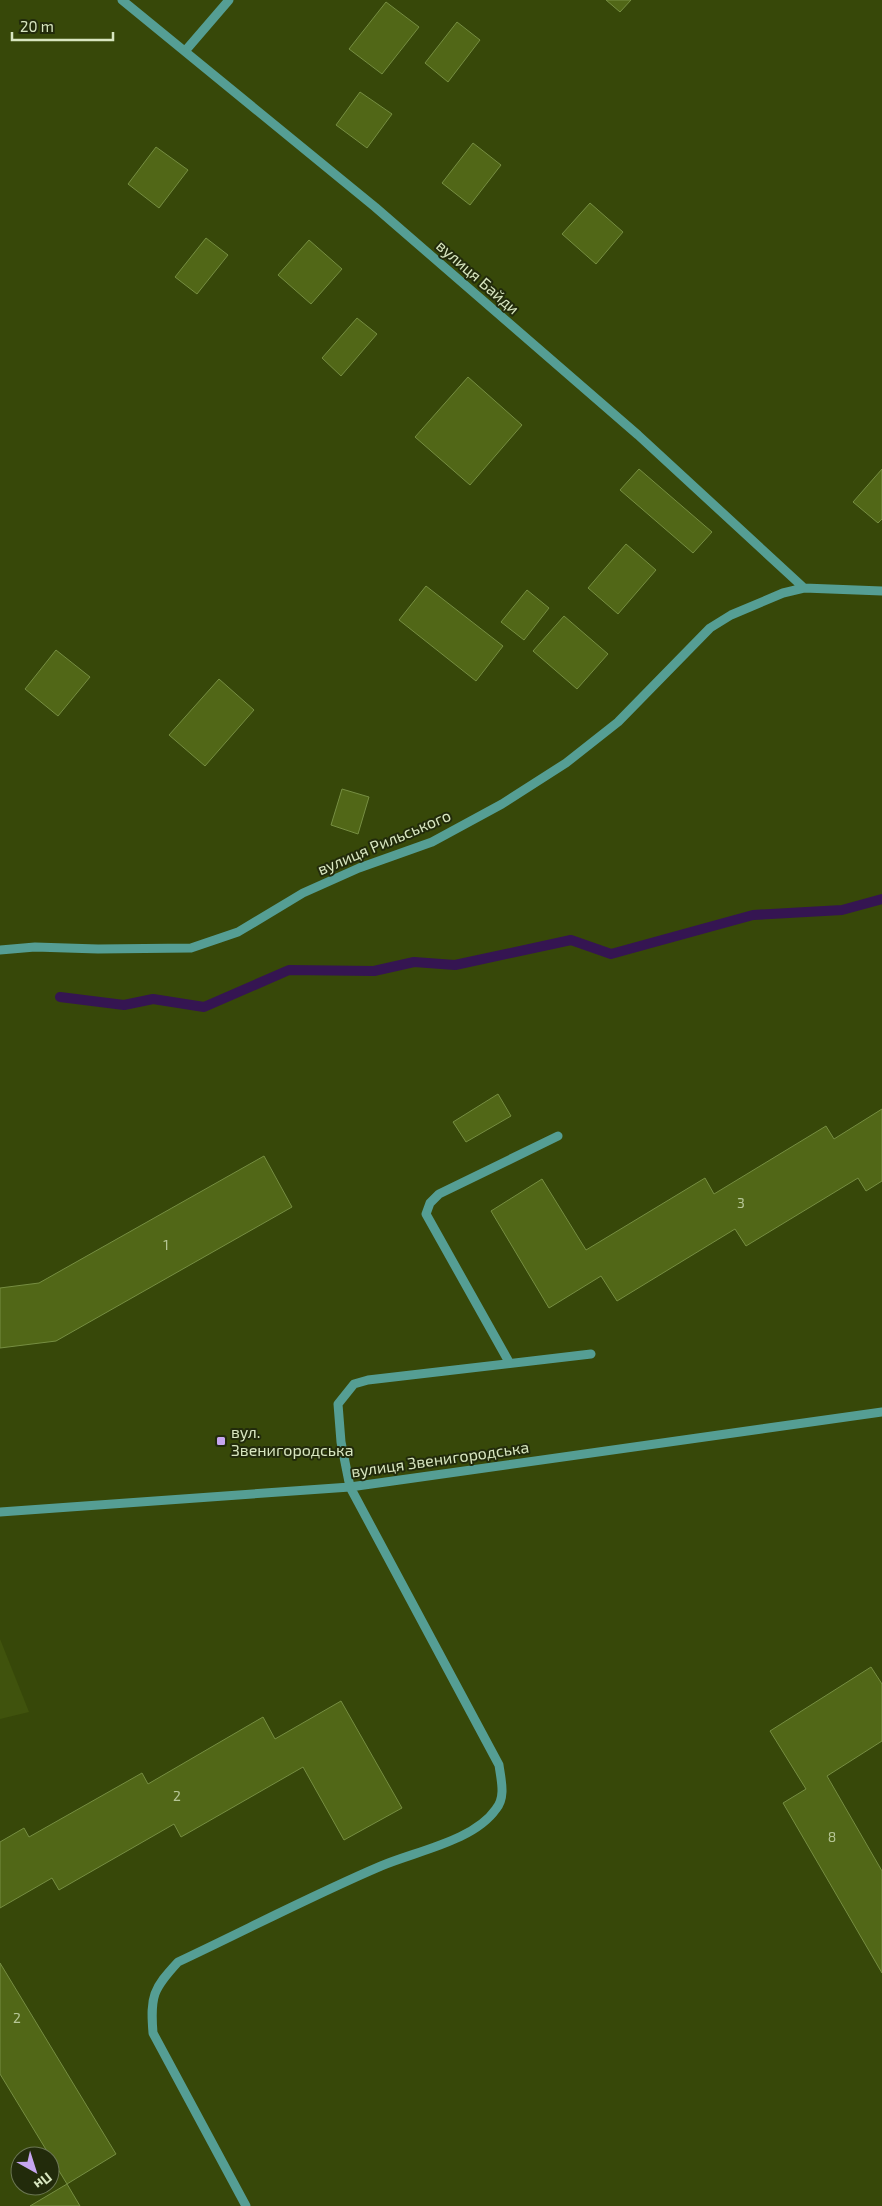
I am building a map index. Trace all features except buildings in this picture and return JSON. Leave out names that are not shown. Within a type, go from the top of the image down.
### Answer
[{"type":"street","name":"вулиця Байди","points":[[122,0],[186,50],[375,207],[638,434],[804,588]]},
{"type":"street","points":[[186,50],[229,0]]},
{"type":"street","name":"вулиця Рильського","points":[[0,950],[35,947],[98,949],[191,948],[238,932],[303,893],[359,868],[432,842],[502,804],[566,763],[618,722],[710,628],[731,615],[783,592],[804,588],[882,591]]},
{"type":"street","points":[[509,1362],[426,1214],[430,1203],[439,1194],[558,1136]]},
{"type":"street","points":[[246,2206],[153,2033],[151,2003],[161,1980],[178,1962],[382,1866],[471,1830],[497,1809],[501,1797],[502,1785],[499,1765],[350,1487],[341,1442],[338,1404],[354,1384],[387,1376],[591,1354]]},
{"type":"street","name":"вулиця Звенигородська","points":[[0,1512],[350,1487],[882,1412]]},
{"type":"shaded area","points":[[0,1639],[29,1712],[0,1719]]},
{"type":"waterway","points":[[60,997],[124,1005],[153,999],[204,1007],[289,970],[374,971],[414,962],[455,965],[571,940],[611,954],[753,915],[842,910],[882,899]]},
{"type":"place","name":"вул. Звенигородська","points":[[221,1441]]}]
